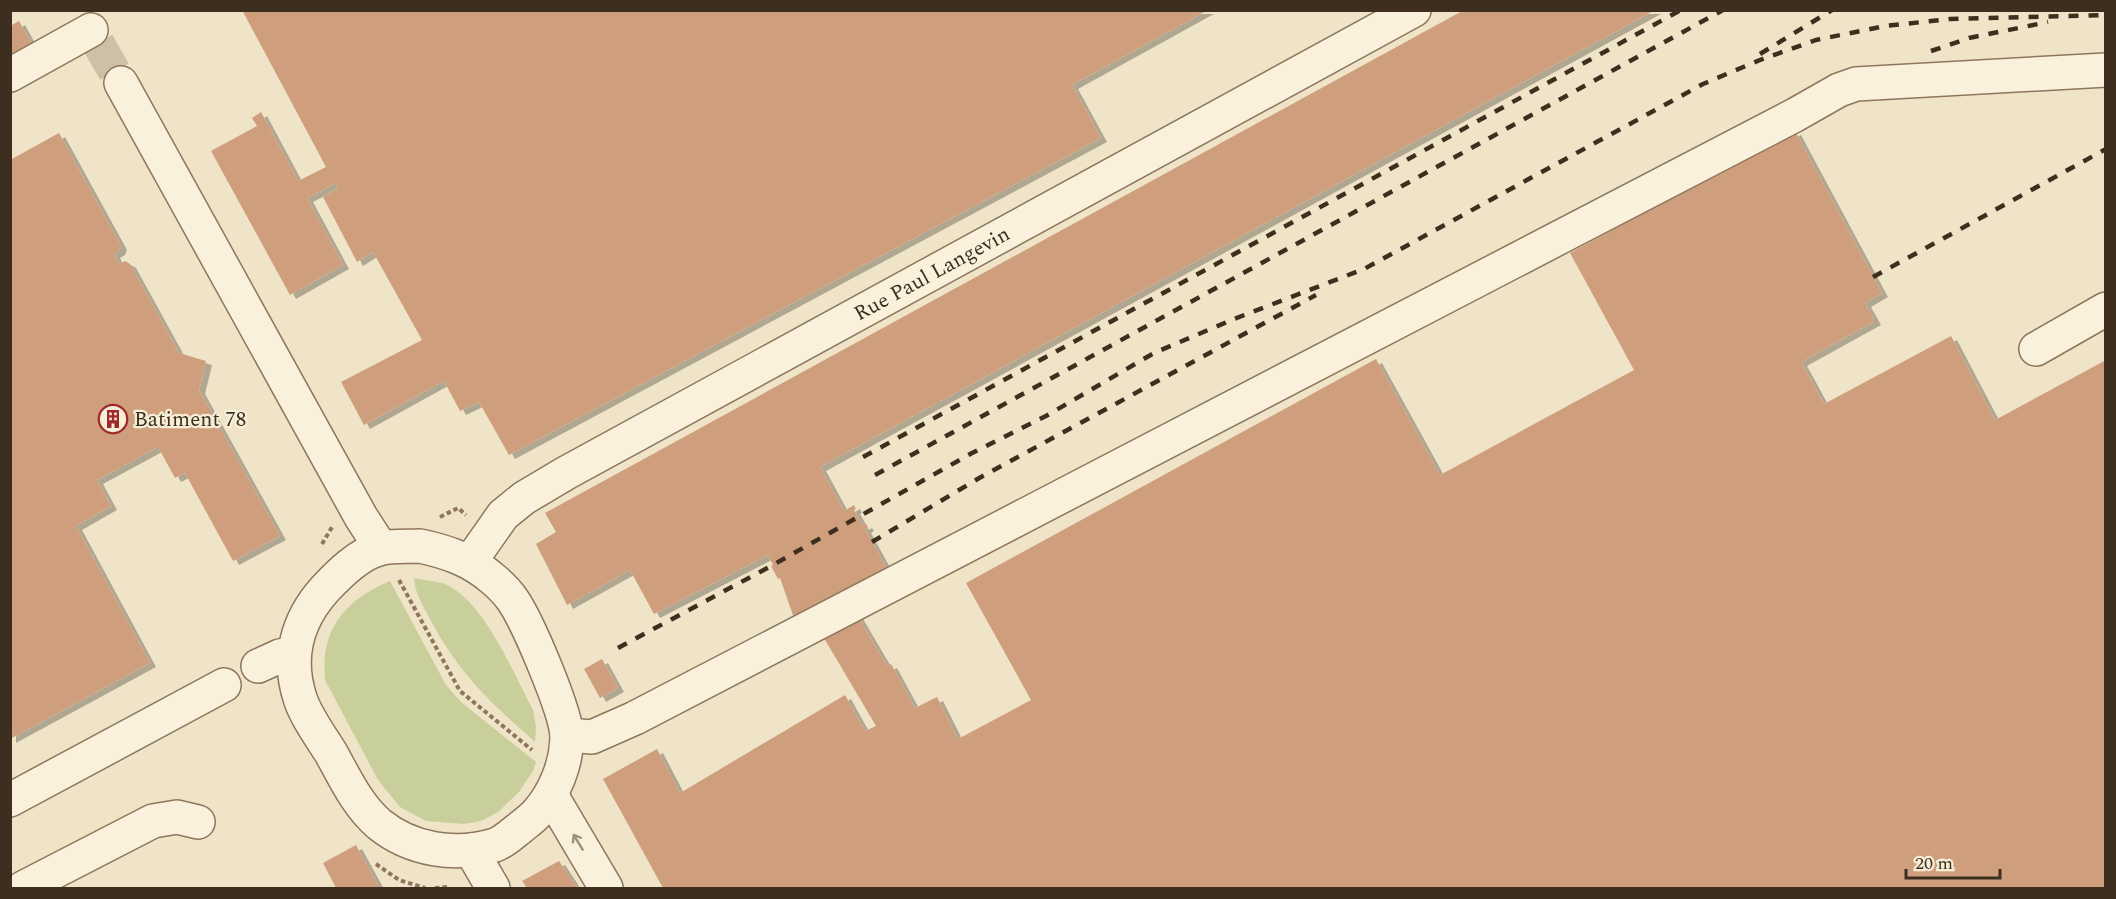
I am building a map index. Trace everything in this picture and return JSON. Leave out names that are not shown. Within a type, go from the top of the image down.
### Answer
[{"type":"lane","name":"Rue Paul Langevin","points":[[478,549],[503,515],[524,498],[566,473],[1414,10]]},
{"type":"lane","points":[[10,75],[90,28]]},
{"type":"lane","points":[[567,735],[592,737],[635,718],[1795,115],[1839,90],[1856,84],[2106,70]]},
{"type":"lane","points":[[121,83],[361,517],[376,550]]},
{"type":"lane","points":[[2036,349],[2106,309]]},
{"type":"lane","points":[[420,546],[448,552],[478,549],[494,580],[512,600],[521,616],[558,700],[567,735],[556,782],[536,815],[497,844],[471,850],[444,851],[416,845],[396,836],[378,823],[357,800],[300,699],[294,653],[298,630],[318,597],[336,576],[376,550],[420,546]]},
{"type":"lane","points":[[258,666],[280,656],[294,653]]},
{"type":"lane","points":[[10,800],[225,685]]},
{"type":"lane","points":[[556,782],[606,888]]},
{"type":"lane","points":[[23,888],[153,821],[177,817],[198,822]]},
{"type":"lane","points":[[471,850],[493,888]]},
{"type":"path","points":[[437,519],[458,507],[478,549]]},
{"type":"path","points":[[319,551],[329,530],[338,521],[361,517]]},
{"type":"path","points":[[376,550],[402,583],[459,691],[539,755],[556,782]]},
{"type":"path","points":[[370,860],[399,880],[425,888]]},
{"type":"path","points":[[435,888],[449,888]]},
{"type":"green space","points":[[414,578],[442,583],[457,591],[484,620],[533,710],[536,727],[535,742],[489,699],[451,654],[421,603]]},
{"type":"green space","points":[[390,581],[446,685],[461,702],[536,762],[533,771],[519,792],[498,812],[481,821],[464,824],[426,821],[400,807],[378,780],[325,680],[327,646],[339,618],[360,597]]},
{"type":"building","points":[[242,10],[1208,10],[1072,85],[1101,138],[509,455],[479,402],[460,411],[444,381],[364,425],[341,382],[422,340],[373,252],[357,262],[323,197],[338,188],[336,183],[307,198],[343,265],[290,295],[211,151],[257,126],[252,118],[261,112],[298,181],[326,167]]},
{"type":"building","points":[[1464,10],[1655,10],[820,467],[844,511],[854,505],[856,509],[854,510],[863,526],[866,524],[868,527],[865,529],[886,567],[843,591],[887,666],[891,664],[915,708],[937,697],[958,739],[1031,700],[966,583],[1376,359],[1440,475],[1634,370],[1570,253],[1795,131],[1882,293],[1865,303],[1875,321],[1801,362],[1824,404],[1951,336],[1995,420],[2106,360],[2106,888],[663,888],[603,779],[657,749],[680,793],[845,695],[865,731],[876,726],[808,611],[794,618],[780,578],[778,579],[771,566],[773,565],[768,555],[654,614],[630,570],[567,605],[536,544],[556,532],[545,513]]},
{"type":"building","points":[[19,21],[35,50],[15,61],[10,53],[10,26]]},
{"type":"building","name":"Batiment 78","points":[[59,133],[121,246],[114,254],[119,264],[125,261],[130,264],[179,353],[206,361],[199,390],[280,536],[233,561],[185,473],[175,478],[158,447],[97,480],[111,506],[76,526],[150,663],[10,739],[10,160]]},
{"type":"building","points":[[602,659],[618,688],[600,698],[584,669]]},
{"type":"building","points":[[356,845],[379,887],[336,888],[323,863]]},
{"type":"building","points":[[559,861],[577,888],[527,888],[522,881]]},
{"type":"tunnel","points":[[98,43],[121,83]]},
{"type":"railway","points":[[863,457],[1681,10]]},
{"type":"railway","points":[[875,475],[1723,10]]},
{"type":"railway","points":[[1760,54],[1832,10]]},
{"type":"railway","points":[[618,648],[771,566],[972,453],[1046,416],[1154,353],[1234,319],[1364,269],[1703,84],[1816,40],[1885,26],[1950,19],[2106,15]]},
{"type":"railway","points":[[1931,51],[1969,38],[2048,22]]},
{"type":"railway","points":[[1873,277],[2106,149]]},
{"type":"railway","points":[[872,542],[981,477],[1316,295]]},
{"type":"place","name":"Batiment 78","points":[[113,419]]}]
